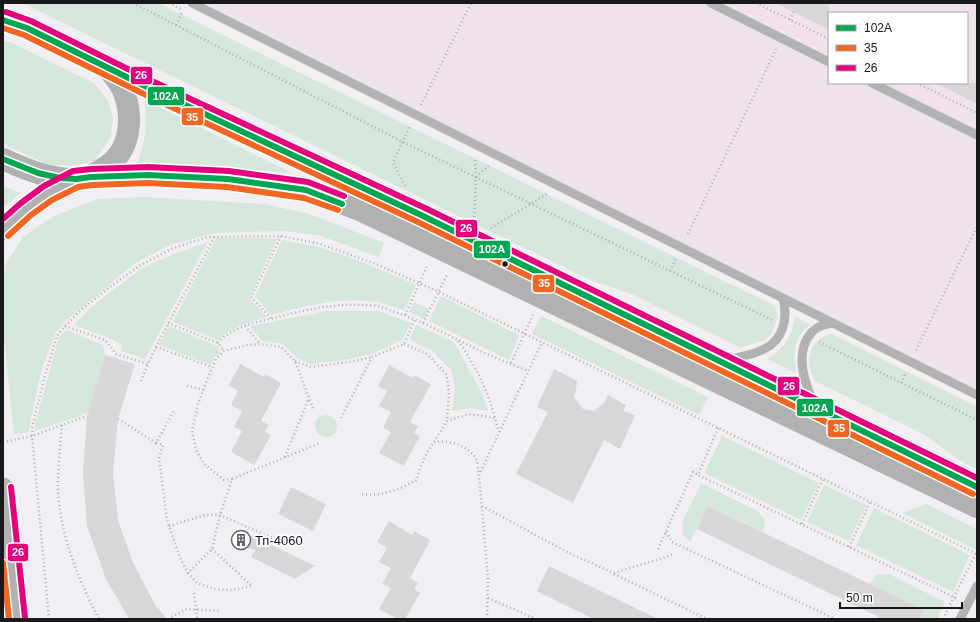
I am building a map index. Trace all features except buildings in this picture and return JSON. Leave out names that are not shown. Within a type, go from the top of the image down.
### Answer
[{"type":"main road","points":[[3,16],[106,65],[150,89],[421,215],[977,487]]},
{"type":"main road","points":[[3,20],[27,28]]},
{"type":"main road","points":[[83,178],[111,164],[124,146],[130,131],[129,112],[122,89],[106,65]]},
{"type":"main road","points":[[3,159],[38,173],[83,178],[148,175],[228,179],[306,190],[362,211],[977,507]]},
{"type":"street","points":[[3,230],[26,209],[48,193],[83,178]]},
{"type":"street","points":[[3,488],[17,619]]},
{"type":"lane","points":[[192,3],[977,395]]},
{"type":"lane","points":[[711,3],[828,62]]},
{"type":"lane","points":[[874,84],[977,135]]},
{"type":"lane","points":[[721,362],[764,350],[772,344],[779,336],[784,326],[786,309],[783,298]]},
{"type":"lane","points":[[816,408],[809,393],[802,368],[802,352],[808,337],[815,329],[820,326],[833,323]]},
{"type":"lane","points":[[960,619],[977,586]]},
{"type":"path","points":[[133,3],[403,142],[776,322]]},
{"type":"path","points":[[420,105],[471,3]]},
{"type":"path","points":[[756,3],[828,39]]},
{"type":"path","points":[[176,25],[183,10]]},
{"type":"path","points":[[790,20],[794,12]]},
{"type":"path","points":[[688,234],[776,49]]},
{"type":"path","points":[[919,84],[977,113]]},
{"type":"path","points":[[406,189],[393,162],[411,124]]},
{"type":"path","points":[[474,226],[476,177],[475,155]]},
{"type":"path","points":[[476,177],[491,163]]},
{"type":"path","points":[[486,231],[550,192]]},
{"type":"path","points":[[915,352],[977,227]]},
{"type":"path","points":[[271,318],[251,297],[280,236]]},
{"type":"path","points":[[49,619],[32,436],[33,423],[57,336],[80,311],[107,289],[139,266],[171,249],[208,237],[280,236],[320,244],[376,264],[439,292],[976,553],[944,619]]},
{"type":"path","points":[[141,381],[168,323],[214,237]]},
{"type":"path","points":[[670,271],[678,255]]},
{"type":"path","points":[[405,315],[428,264]]},
{"type":"path","points":[[423,323],[448,273]]},
{"type":"path","points":[[218,343],[224,336],[245,326],[271,318],[327,306],[379,306],[405,315],[528,372]]},
{"type":"path","points":[[511,363],[533,315]]},
{"type":"path","points":[[295,361],[311,367],[350,362],[372,357],[404,344],[415,320]]},
{"type":"path","points":[[168,323],[218,343],[224,351]]},
{"type":"path","points":[[65,326],[105,340],[116,354],[148,364]]},
{"type":"path","points":[[245,326],[261,344]]},
{"type":"path","points":[[457,340],[469,355],[489,395],[499,431]]},
{"type":"path","points":[[816,341],[977,420]]},
{"type":"path","points":[[479,475],[542,342]]},
{"type":"path","points":[[314,411],[295,361],[281,347],[261,344],[247,345],[224,351],[216,359],[198,404],[192,432],[196,450],[204,464],[224,480],[232,479],[320,443]]},
{"type":"path","points":[[362,494],[372,496],[382,494],[401,489],[417,480],[420,468],[447,421],[449,393],[446,374],[427,354],[404,344]]},
{"type":"path","points":[[156,347],[212,367]]},
{"type":"path","points":[[341,418],[372,357]]},
{"type":"path","points":[[901,383],[907,369]]},
{"type":"path","points":[[187,386],[204,390]]},
{"type":"path","points":[[284,457],[309,398]]},
{"type":"path","points":[[156,443],[174,411]]},
{"type":"path","points":[[447,421],[469,414],[496,418]]},
{"type":"path","points":[[3,442],[32,436],[87,416]]},
{"type":"path","points":[[118,419],[156,443],[163,445],[159,457],[167,520],[180,558],[188,573],[197,583],[214,589],[232,590],[251,586],[212,549]]},
{"type":"path","points":[[62,425],[58,489],[61,510],[70,554],[86,593],[99,619]]},
{"type":"path","points":[[698,474],[718,428]]},
{"type":"path","points":[[434,442],[445,441],[468,449],[476,459],[479,475],[488,579],[487,619]]},
{"type":"path","points":[[658,549],[693,472],[968,603]]},
{"type":"path","points":[[188,573],[212,549],[220,515],[232,479]]},
{"type":"path","points":[[802,524],[823,479]]},
{"type":"path","points":[[849,547],[870,502]]},
{"type":"path","points":[[482,506],[571,554],[614,573],[707,619]]},
{"type":"path","points":[[169,526],[205,515],[220,515],[277,540]]},
{"type":"path","points":[[666,532],[672,542],[835,619]]},
{"type":"path","points":[[614,573],[672,555]]},
{"type":"path","points":[[194,593],[197,617],[199,619]]},
{"type":"path","points":[[488,598],[536,619]]},
{"type":"path","points":[[168,619],[187,609],[220,611]]},
{"type":"shaded area","points":[[204,3],[977,3],[977,390]]},
{"type":"green space","points":[[22,3],[158,3],[775,306],[777,314],[776,322],[771,335],[764,341],[739,347],[634,295],[588,279]]},
{"type":"green space","points":[[3,41],[10,42],[94,83],[108,101],[113,118],[111,137],[93,162],[71,166],[47,164],[3,144]]},
{"type":"green space","points":[[145,100],[294,174],[246,169],[137,163],[143,147],[145,132]]},
{"type":"green space","points":[[3,186],[20,193],[3,208]]},
{"type":"green space","points":[[144,197],[264,204],[310,214],[384,243],[379,257],[318,235],[284,231],[215,233],[170,245],[135,263],[67,320],[56,332],[42,368],[29,432],[14,434],[3,328],[3,280],[5,265],[23,237],[54,216],[98,199]]},
{"type":"green space","points":[[216,238],[277,239],[249,298],[267,317],[234,328],[218,340],[173,322]]},
{"type":"green space","points":[[282,240],[319,247],[360,261],[416,285],[404,310],[381,303],[353,300],[325,303],[271,315],[255,296]]},
{"type":"green space","points":[[208,242],[145,359],[121,351],[122,345],[107,337],[74,325],[90,308],[142,268],[174,254]]},
{"type":"green space","points":[[441,296],[519,335],[509,360],[429,321]]},
{"type":"green space","points":[[414,302],[429,309],[424,319],[409,312]]},
{"type":"green space","points":[[327,311],[378,311],[411,323],[402,340],[372,354],[350,359],[311,364],[297,358],[283,344],[262,341],[250,326]]},
{"type":"green space","points":[[541,316],[708,397],[699,415],[532,334]]},
{"type":"green space","points":[[795,317],[811,325],[801,335],[796,346],[796,373],[767,359],[778,351],[786,342]]},
{"type":"green space","points":[[416,325],[454,342],[483,395],[488,411],[471,408],[452,411],[455,386],[451,370],[433,351],[410,340]]},
{"type":"green space","points":[[169,326],[217,346],[220,352],[214,358],[211,365],[159,345]]},
{"type":"green space","points":[[67,330],[103,345],[105,355],[88,413],[35,431],[35,424],[59,337]]},
{"type":"green space","points":[[832,334],[977,407],[977,469],[964,463],[923,434],[815,381],[809,362],[811,351],[821,338]]},
{"type":"green space","points":[[326,415],[334,418],[337,426],[334,434],[326,437],[318,434],[315,426],[318,418]]},
{"type":"green space","points":[[722,436],[819,483],[801,520],[704,473]]},
{"type":"green space","points":[[701,483],[758,511],[765,521],[763,532],[708,506],[690,542],[683,535],[682,523]]},
{"type":"green space","points":[[824,485],[866,505],[849,541],[807,522]]},
{"type":"green space","points":[[926,504],[977,529],[977,550],[902,513]]},
{"type":"green space","points":[[874,508],[970,555],[953,592],[856,545]]},
{"type":"green space","points":[[889,574],[945,602],[937,619],[920,619],[924,610],[870,584],[876,575]]},
{"type":"transit line","name":"26","points":[[6,12],[31,21],[154,82],[425,208],[977,478]]},
{"type":"transit line","name":"102А","points":[[3,20],[27,28],[151,89],[421,215],[977,487]]},
{"type":"transit line","name":"35","points":[[3,28],[24,35],[148,96],[418,222],[973,494]]},
{"type":"transit line","name":"102А","points":[[3,159],[38,173],[60,178],[76,179],[148,175],[228,179],[306,190],[342,204]]},
{"type":"transit line","name":"26","points":[[3,219],[44,186],[73,171],[91,169],[148,167],[229,171],[308,182],[344,196]]},
{"type":"transit line","name":"35","points":[[8,236],[31,215],[52,200],[78,187],[92,185],[148,183],[227,187],[304,198],[338,210]]},
{"type":"transit line","name":"26","points":[[11,487],[25,618]]},
{"type":"transit line","name":"35","points":[[3,563],[9,619]]},
{"type":"place","name":"Тп-4060","points":[[241,540]]}]
